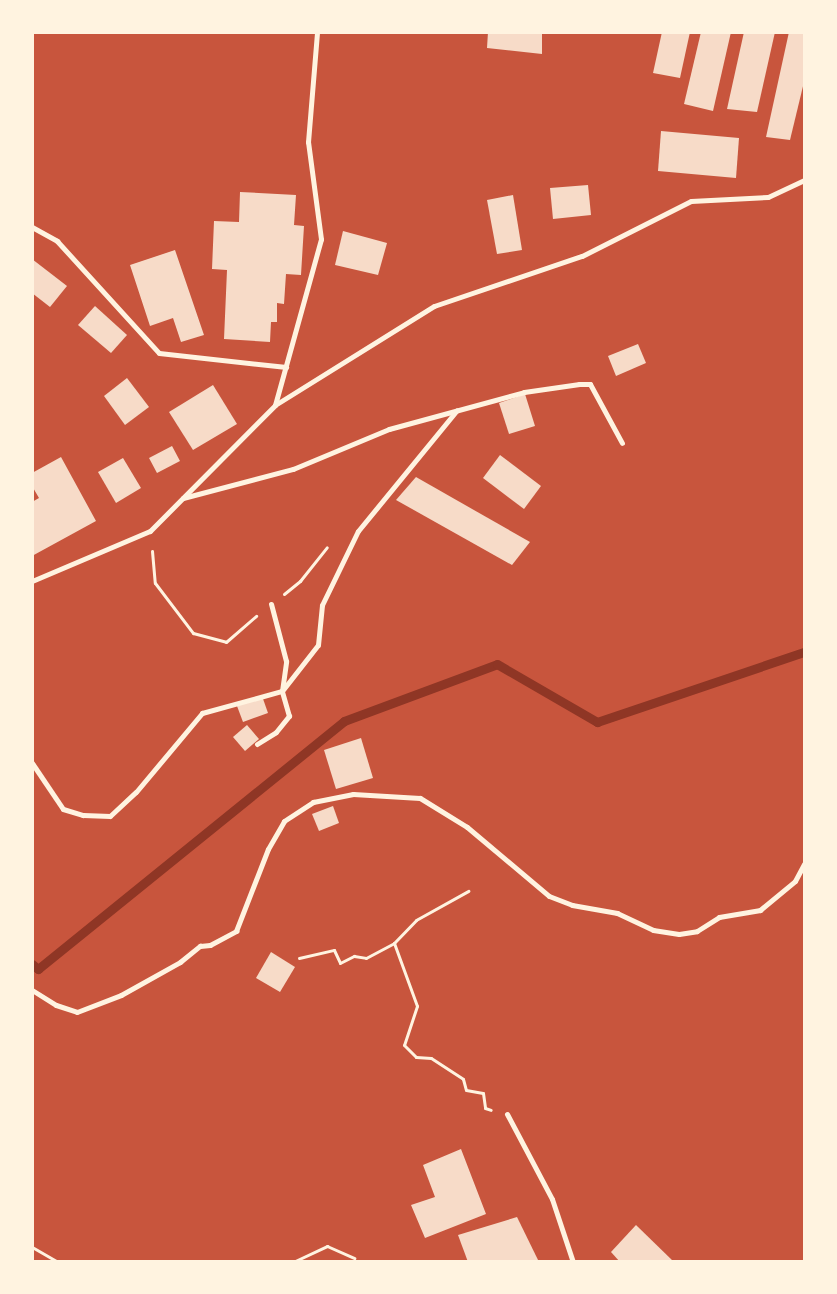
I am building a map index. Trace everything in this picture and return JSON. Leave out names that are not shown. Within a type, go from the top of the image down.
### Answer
[{"type":"street","points":[[275,405],[321,239],[308,142],[317,32]]},
{"type":"street","points":[[32,581],[150,531],[275,405],[434,306],[582,256],[691,201],[768,197],[804,180]]},
{"type":"street","points":[[32,227],[57,241],[159,353],[286,367]]},
{"type":"street","points":[[182,498],[293,469],[389,429],[524,392],[590,384],[622,443]]},
{"type":"street","points":[[32,763],[63,809],[83,814],[110,816],[136,792],[202,712],[282,691],[318,645],[322,605],[358,531],[457,410]]},
{"type":"street","points":[[257,744],[276,732],[288,716],[282,691],[286,660],[271,604]]},
{"type":"street","points":[[32,990],[40,992],[56,1005],[77,1012],[84,1011],[121,995],[180,962],[200,946],[210,945],[236,931],[268,849],[284,821],[313,802],[353,794],[420,798],[467,827],[549,896],[572,905],[617,913],[653,930],[679,934],[697,931],[719,917],[760,910],[795,881],[804,864]]},
{"type":"street","points":[[507,1114],[552,1199],[573,1262]]},
{"type":"path","points":[[150,531],[155,583],[193,633],[226,642],[300,581],[330,543]]},
{"type":"path","points":[[299,958],[334,950],[340,963],[354,956],[366,958],[394,942],[416,920],[468,891]]},
{"type":"path","points":[[394,942],[417,1006],[404,1045],[416,1057],[432,1058],[463,1079],[466,1090],[483,1093],[485,1108],[507,1114]]},
{"type":"path","points":[[292,1262],[327,1246],[354,1258]]},
{"type":"path","points":[[32,1247],[56,1261]]},
{"type":"building","points":[[488,32],[542,32],[542,54],[487,48]]},
{"type":"building","points":[[662,32],[690,32],[680,78],[653,73]]},
{"type":"building","points":[[701,32],[731,32],[713,111],[684,104]]},
{"type":"building","points":[[744,32],[775,32],[757,112],[727,109]]},
{"type":"building","points":[[789,32],[804,32],[804,82],[790,140],[766,137]]},
{"type":"building","points":[[661,131],[739,138],[736,178],[658,171]]},
{"type":"building","points":[[588,185],[591,215],[553,219],[550,188]]},
{"type":"building","points":[[240,192],[296,195],[294,225],[304,226],[301,275],[286,274],[284,304],[277,303],[277,322],[271,322],[270,342],[224,339],[227,270],[212,269],[214,221],[239,222]]},
{"type":"building","points":[[513,195],[522,250],[497,254],[487,200]]},
{"type":"building","points":[[343,231],[387,243],[378,275],[335,265]]},
{"type":"building","points":[[175,250],[204,335],[181,342],[173,318],[150,326],[130,265]]},
{"type":"building","points":[[32,259],[67,286],[50,307],[32,293]]},
{"type":"building","points":[[95,306],[127,335],[111,353],[78,325]]},
{"type":"building","points":[[638,344],[646,363],[616,376],[608,356]]},
{"type":"building","points":[[127,378],[149,407],[125,425],[104,396]]},
{"type":"building","points":[[213,385],[237,424],[193,450],[169,412]]},
{"type":"building","points":[[525,394],[535,426],[509,434],[499,403]]},
{"type":"building","points":[[172,446],[180,461],[157,473],[149,458]]},
{"type":"building","points":[[500,455],[541,486],[524,509],[483,478]]},
{"type":"building","points":[[61,457],[96,521],[32,556],[32,502],[39,498],[32,486],[32,473]]},
{"type":"building","points":[[123,458],[141,488],[116,503],[98,472]]},
{"type":"building","points":[[416,477],[530,542],[512,565],[396,500]]},
{"type":"building","points":[[262,696],[268,713],[243,722],[237,706]]},
{"type":"building","points":[[247,725],[259,739],[245,751],[233,737]]},
{"type":"building","points":[[361,738],[373,778],[336,789],[324,750]]},
{"type":"building","points":[[333,806],[339,823],[319,831],[312,814]]},
{"type":"building","points":[[271,952],[295,967],[280,992],[256,978]]},
{"type":"building","points":[[461,1149],[486,1214],[425,1238],[411,1205],[435,1197],[423,1165]]},
{"type":"building","points":[[517,1217],[539,1262],[468,1262],[458,1235]]},
{"type":"building","points":[[636,1225],[674,1262],[620,1262],[611,1252]]},
{"type":"waterway","points":[[32,964],[38,969],[344,721],[497,664],[597,722],[804,652]]}]
